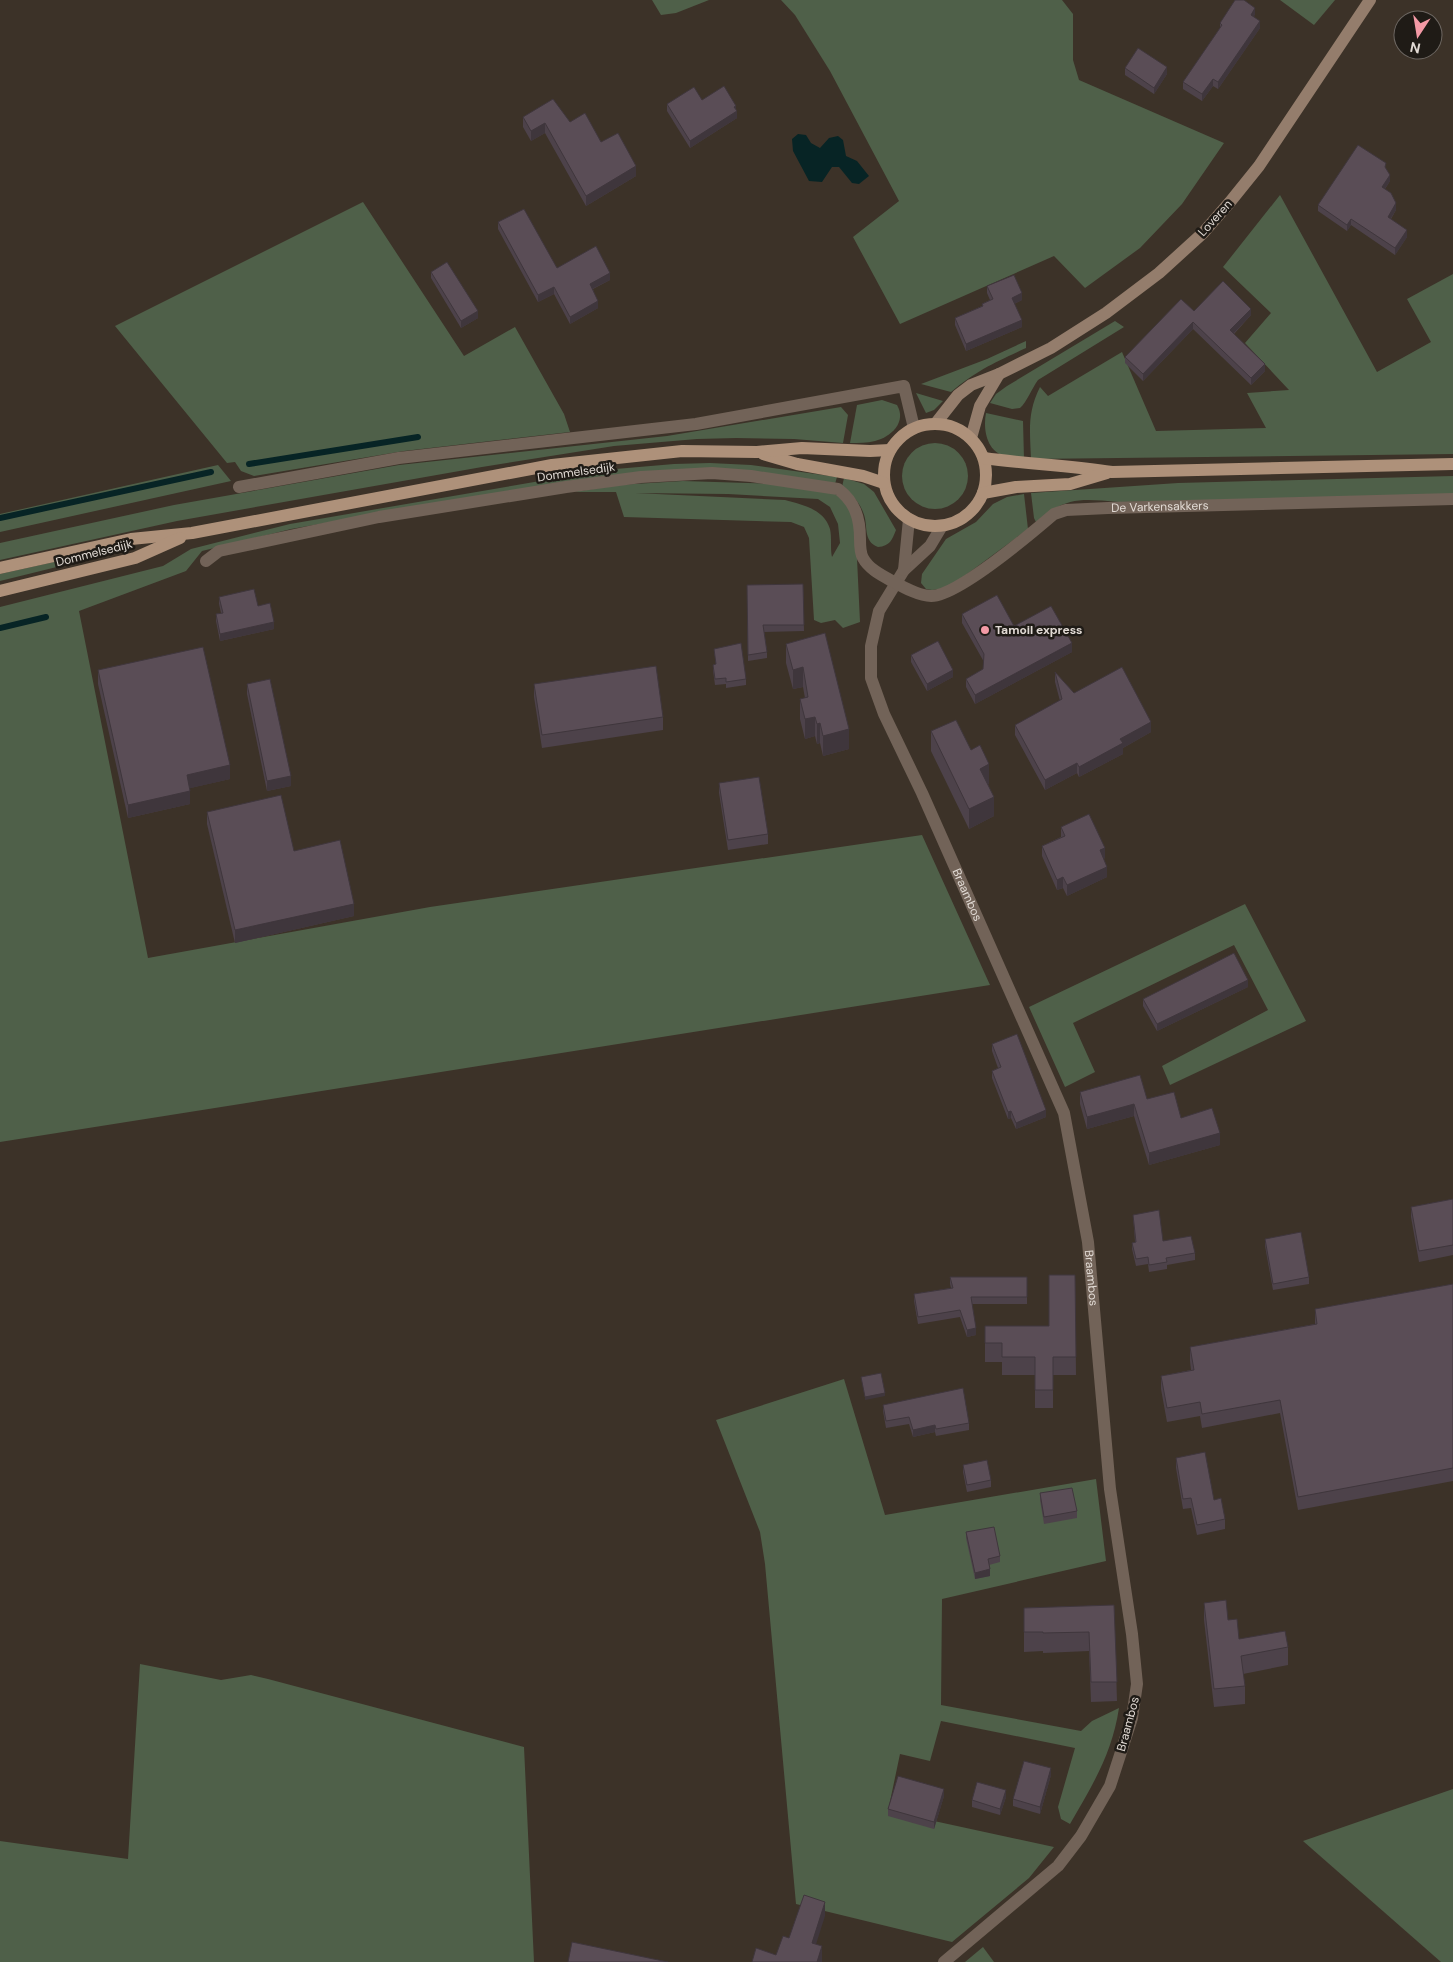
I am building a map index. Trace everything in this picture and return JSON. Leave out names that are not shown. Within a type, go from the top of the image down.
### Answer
[{"type":"main road","points":[[936,423],[955,428],[971,438],[984,458],[986,470],[983,493],[977,505],[968,514],[956,522],[942,526],[926,526],[909,519],[896,509],[888,497],[884,483],[884,466],[890,450],[896,441],[914,428],[936,423]]},
{"type":"main road","name":"Dommelsedijk","points":[[0,568],[131,540],[192,533],[552,465],[682,451],[757,452],[802,448],[890,450]]},
{"type":"main road","name":"Dommelsedijk","points":[[757,452],[798,464],[863,476],[884,483]]},
{"type":"main road","points":[[984,458],[1015,463],[1070,466],[1112,472],[1453,464]]},
{"type":"main road","points":[[983,493],[1016,487],[1070,484],[1112,472]]},
{"type":"main road","name":"Dommelsedijk","points":[[0,590],[135,558],[192,533]]},
{"type":"street","name":"Loveren","points":[[936,423],[958,395],[971,385],[999,374],[1051,348],[1106,313],[1159,272],[1203,233],[1259,166],[1370,0]]},
{"type":"street","points":[[971,438],[980,406],[999,374]]},
{"type":"street","points":[[239,487],[399,458],[696,424],[904,386],[914,428]]},
{"type":"street","name":"Dommelsedijk","points":[[206,561],[220,551],[379,518],[604,482],[641,477],[712,473],[751,476],[838,489],[846,495],[857,511],[862,557],[873,570],[896,583]]},
{"type":"street","name":"De Varkensakkers","points":[[896,583],[924,596],[942,594],[960,586],[1054,514],[1066,510],[1453,499]]},
{"type":"street","name":"Braambos","points":[[904,570],[909,519]]},
{"type":"street","name":"Braambos","points":[[942,526],[930,546],[904,570],[879,612],[872,634],[870,667],[874,688],[884,714],[922,793],[1064,1113],[1088,1242],[1110,1489],[1138,1684],[1132,1718],[1110,1786],[1081,1836],[1058,1866],[944,1962]]},
{"type":"green space","points":[[652,0],[709,0],[676,13],[661,15]]},
{"type":"green space","points":[[781,0],[1062,0],[1073,14],[1073,60],[1079,80],[1224,143],[1182,204],[1140,248],[1085,288],[1054,256],[900,324],[853,237],[899,201],[830,71],[795,15]]},
{"type":"green space","points":[[1280,0],[1335,0],[1314,25]]},
{"type":"green space","points":[[1280,195],[1377,372],[1431,342],[1407,299],[1453,274],[1453,454],[1031,459],[1031,414],[1040,387],[1048,396],[1122,352],[1156,431],[1266,428],[1247,393],[1289,390],[1245,343],[1271,313],[1223,267]]},
{"type":"green space","points":[[363,202],[464,356],[515,327],[564,414],[570,432],[404,451],[254,476],[241,471],[235,462],[227,463],[115,326]]},
{"type":"green space","points":[[1115,321],[1124,327],[1038,380],[1020,408],[1012,409],[990,403],[996,394],[1007,386]]},
{"type":"green space","points":[[1026,341],[1026,348],[978,372],[951,392],[921,384],[987,359]]},
{"type":"green space","points":[[916,393],[943,401],[934,410],[926,413]]},
{"type":"green space","points":[[882,400],[897,405],[900,411],[899,423],[896,428],[887,436],[875,441],[850,443],[857,405]]},
{"type":"green space","points":[[841,407],[848,415],[843,443],[794,439],[736,438],[697,439],[614,446],[482,467],[177,521],[0,560],[0,543],[174,505],[399,465],[667,436]]},
{"type":"green space","points":[[986,413],[1023,421],[1024,459],[1005,456],[994,449],[987,438]]},
{"type":"green space","points":[[935,443],[948,446],[958,453],[965,463],[968,476],[965,489],[958,499],[948,506],[935,509],[922,506],[912,499],[905,489],[902,476],[905,463],[912,453],[922,446]]},
{"type":"green space","points":[[710,463],[751,465],[837,477],[835,484],[712,471],[434,504],[291,529],[202,551],[186,571],[79,611],[148,958],[430,907],[922,835],[990,985],[0,1142],[0,607],[163,566],[191,549],[290,524],[604,470]]},
{"type":"green space","points":[[218,465],[231,481],[0,532],[0,514]]},
{"type":"green space","points":[[1453,476],[1453,496],[1119,502],[1084,500],[1066,503],[1057,507],[1036,522],[1031,493],[1178,483]]},
{"type":"green space","points":[[844,478],[864,484],[874,492],[896,530],[888,544],[878,547],[870,541],[865,517],[859,504],[842,487]]},
{"type":"green space","points":[[683,481],[776,484],[835,494],[843,499],[855,516],[860,622],[843,628],[835,620],[821,623],[814,620],[809,538],[804,527],[791,522],[624,517],[616,492],[573,492],[618,485]],"holes":[[[635,493],[728,494],[818,499],[830,507],[838,524],[840,543],[832,557],[830,529],[823,517],[812,509],[785,500]]]},
{"type":"green space","points":[[1024,494],[1028,529],[948,588],[926,589],[921,583],[922,574],[946,539],[976,522],[993,504],[1007,497]]},
{"type":"green space","points":[[76,557],[77,562],[0,581],[0,574]]},
{"type":"green space","points":[[1245,904],[1306,1021],[1170,1085],[1162,1066],[1268,1010],[1234,945],[1073,1023],[1095,1072],[1065,1087],[1029,1007]]},
{"type":"green space","points":[[844,1379],[885,1515],[1096,1479],[1106,1561],[942,1599],[941,1705],[1081,1731],[1092,1721],[1119,1708],[1112,1740],[1094,1782],[1070,1824],[1061,1819],[1058,1807],[1075,1748],[941,1721],[930,1761],[900,1754],[888,1811],[1054,1847],[1029,1878],[952,1942],[796,1904],[765,1564],[760,1532],[716,1420]]},
{"type":"green space","points":[[140,1664],[221,1680],[251,1675],[524,1747],[534,1962],[0,1962],[0,1841],[128,1859]]},
{"type":"green space","points":[[1453,1789],[1453,1962],[1441,1962],[1303,1841]]},
{"type":"green space","points":[[983,1947],[994,1962],[965,1962]]},
{"type":"water","points":[[798,134],[806,135],[811,143],[820,148],[829,138],[838,136],[843,140],[846,156],[857,161],[869,176],[859,184],[852,183],[839,167],[832,167],[822,182],[809,181],[793,151],[792,139]]},
{"type":"building","points":[[1235,0],[1244,0],[1255,8],[1251,15],[1260,21],[1218,82],[1213,79],[1202,94],[1183,82],[1222,25],[1220,23]]},
{"type":"building","points":[[1138,48],[1167,67],[1154,88],[1125,68]]},
{"type":"building","points":[[724,86],[737,111],[690,141],[667,104],[694,87],[702,100]]},
{"type":"building","points":[[553,99],[570,122],[585,113],[601,142],[618,133],[636,166],[586,196],[545,123],[531,131],[523,117]]},
{"type":"building","points":[[1358,145],[1386,163],[1385,167],[1390,175],[1382,187],[1391,193],[1396,203],[1388,217],[1407,230],[1395,248],[1351,219],[1347,225],[1318,205]]},
{"type":"building","points":[[524,209],[557,268],[596,246],[610,273],[590,284],[598,301],[570,317],[554,287],[538,295],[498,222]]},
{"type":"building","points":[[447,262],[478,311],[461,321],[431,272]]},
{"type":"building","points":[[1014,275],[1022,293],[1012,298],[1022,320],[966,344],[955,318],[983,306],[982,304],[993,299],[987,286]]},
{"type":"building","points":[[1223,281],[1251,309],[1230,330],[1265,364],[1251,378],[1193,322],[1143,374],[1125,357],[1181,299],[1194,311]]},
{"type":"building","points":[[803,584],[804,625],[763,625],[767,652],[748,655],[747,585]]},
{"type":"building","points":[[254,589],[258,606],[270,603],[274,622],[220,634],[216,614],[223,613],[219,597]]},
{"type":"building","points":[[997,595],[1014,626],[1051,606],[1072,643],[975,695],[966,679],[983,669],[984,654],[962,614]]},
{"type":"building","points":[[825,633],[849,729],[823,736],[820,723],[817,724],[815,717],[805,719],[800,699],[808,697],[803,667],[793,670],[786,644]]},
{"type":"building","points":[[938,641],[953,670],[927,684],[911,655]]},
{"type":"building","points":[[741,643],[746,679],[726,682],[726,678],[715,679],[713,665],[716,664],[714,649]]},
{"type":"building","points":[[203,647],[230,765],[187,775],[190,791],[128,805],[98,670]]},
{"type":"building","points":[[656,666],[663,717],[542,735],[534,684]]},
{"type":"building","points":[[1122,667],[1151,722],[1120,739],[1123,743],[1079,767],[1077,763],[1045,780],[1015,725],[1062,699],[1055,672],[1074,693]]},
{"type":"building","points":[[270,679],[291,776],[267,781],[247,684]]},
{"type":"building","points":[[956,720],[971,750],[980,745],[989,764],[980,769],[994,797],[969,809],[931,731]]},
{"type":"building","points":[[759,777],[768,834],[728,840],[719,783]]},
{"type":"building","points":[[281,795],[294,851],[340,840],[354,904],[235,930],[207,812]]},
{"type":"building","points":[[1089,814],[1105,848],[1100,850],[1107,867],[1067,885],[1063,877],[1057,880],[1042,846],[1065,836],[1061,827]]},
{"type":"building","points":[[1234,953],[1248,980],[1157,1024],[1143,999]]},
{"type":"building","points":[[1017,1034],[1046,1110],[1016,1123],[1011,1111],[1008,1112],[992,1071],[1001,1067],[992,1044]]},
{"type":"building","points":[[1140,1075],[1147,1099],[1174,1092],[1181,1118],[1212,1108],[1220,1133],[1149,1153],[1134,1104],[1087,1117],[1080,1092]]},
{"type":"building","points":[[1453,1199],[1453,1245],[1419,1251],[1411,1207]]},
{"type":"building","points":[[1159,1210],[1163,1241],[1191,1236],[1195,1253],[1166,1258],[1167,1262],[1149,1265],[1148,1257],[1136,1259],[1132,1243],[1136,1242],[1133,1215]]},
{"type":"building","points":[[1301,1232],[1309,1277],[1273,1284],[1265,1239]]},
{"type":"building","points":[[1049,1275],[1075,1275],[1076,1357],[1053,1357],[1053,1390],[1035,1390],[1035,1357],[1002,1357],[1002,1343],[985,1343],[985,1326],[1049,1326]]},
{"type":"building","points":[[950,1277],[1027,1277],[1027,1297],[971,1297],[976,1328],[967,1330],[960,1310],[918,1317],[914,1294],[953,1288]]},
{"type":"building","points":[[1453,1284],[1453,1468],[1298,1497],[1280,1400],[1202,1414],[1200,1402],[1167,1408],[1161,1376],[1194,1370],[1190,1347],[1317,1324],[1315,1309]]},
{"type":"building","points":[[881,1373],[885,1393],[865,1397],[861,1377]]},
{"type":"building","points":[[963,1388],[969,1423],[936,1429],[935,1425],[913,1430],[909,1417],[886,1421],[883,1405]]},
{"type":"building","points":[[1205,1452],[1214,1500],[1221,1498],[1225,1519],[1197,1525],[1191,1498],[1183,1499],[1176,1458]]},
{"type":"building","points":[[987,1460],[991,1480],[967,1485],[963,1465]]},
{"type":"building","points":[[1072,1488],[1077,1511],[1044,1517],[1040,1493]]},
{"type":"building","points":[[994,1527],[1000,1556],[988,1559],[990,1569],[975,1573],[966,1532]]},
{"type":"building","points":[[1226,1600],[1228,1620],[1237,1619],[1239,1639],[1285,1631],[1288,1647],[1241,1656],[1245,1686],[1214,1689],[1204,1603]]},
{"type":"building","points":[[1114,1605],[1117,1682],[1091,1682],[1089,1632],[1024,1632],[1024,1608]]},
{"type":"building","points":[[1024,1761],[1051,1768],[1040,1807],[1013,1799]]},
{"type":"building","points":[[898,1776],[944,1789],[934,1822],[888,1809]]},
{"type":"building","points":[[977,1782],[1006,1790],[1000,1809],[972,1800]]},
{"type":"building","points":[[804,1895],[825,1902],[812,1943],[822,1946],[817,1962],[752,1962],[756,1948],[776,1955],[783,1936],[789,1938]]},
{"type":"building","points":[[572,1942],[668,1962],[568,1962]]},
{"type":"waterway","points":[[249,464],[418,437]]},
{"type":"waterway","points":[[0,518],[211,472]]},
{"type":"waterway","points":[[0,628],[46,617]]},
{"type":"place","name":"Tamoil express","points":[[985,630]]}]
